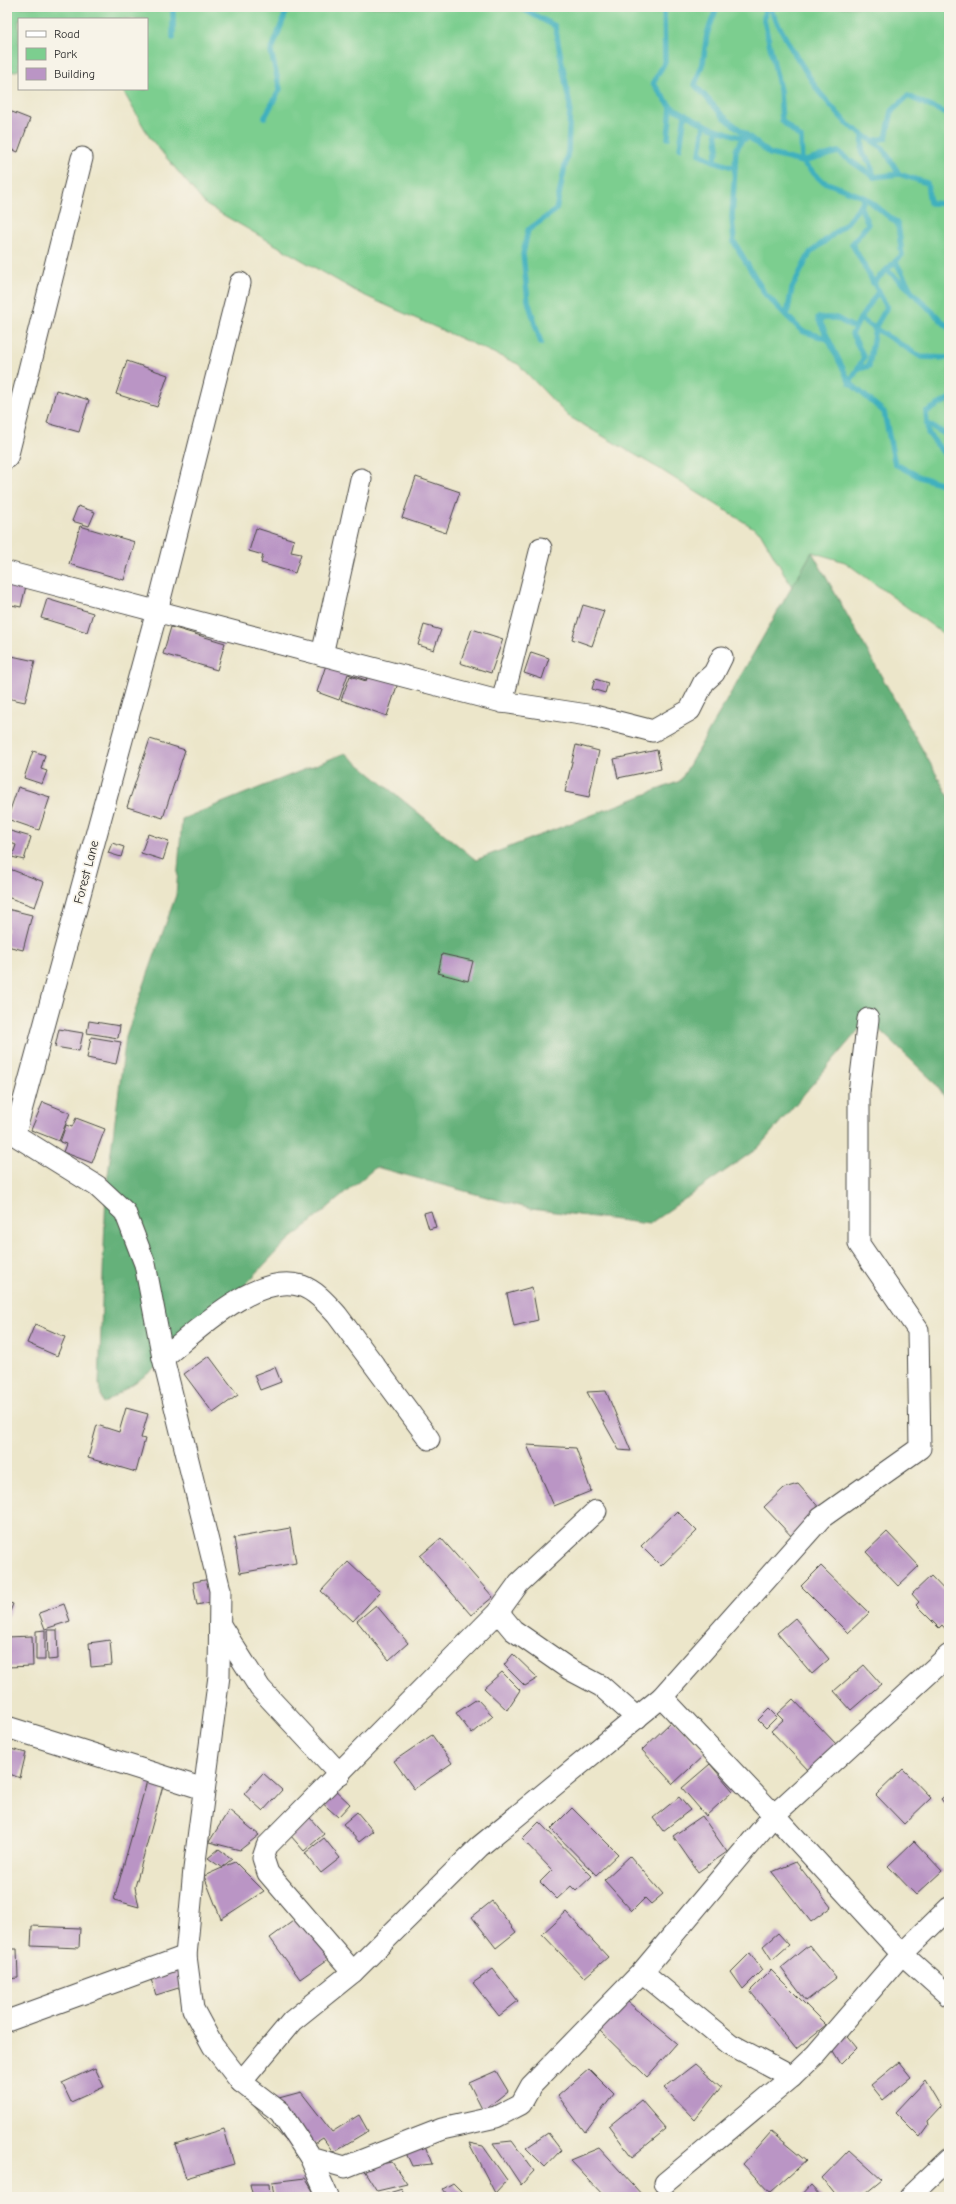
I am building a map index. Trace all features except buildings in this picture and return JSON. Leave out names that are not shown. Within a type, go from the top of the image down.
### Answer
[{"type":"street","points":[[7,458],[82,158]]},
{"type":"street","name":"Forest Lane","points":[[11,1131],[157,611],[240,283]]},
{"type":"street","points":[[322,655],[360,480]]},
{"type":"street","points":[[502,702],[541,548]]},
{"type":"street","points":[[7,572],[502,702],[594,716],[652,731],[690,710],[704,682],[714,673],[722,657]]},
{"type":"street","points":[[241,2082],[292,2021],[353,1972],[479,1847],[662,1697],[821,1518],[920,1448],[918,1330],[859,1244],[859,1093],[868,1019]]},
{"type":"street","points":[[11,1131],[97,1186],[125,1212],[145,1264],[163,1358],[220,1590],[219,1676],[204,1789],[186,1956],[193,2009],[213,2046],[241,2082],[280,2112],[310,2157],[328,2197]]},
{"type":"street","points":[[163,1358],[242,1297],[276,1284],[302,1286],[324,1300],[337,1315],[429,1439]]},
{"type":"street","points":[[353,1972],[268,1873],[262,1858],[267,1846],[340,1774],[498,1612],[519,1584],[596,1511]]},
{"type":"street","points":[[498,1612],[513,1630],[569,1669],[601,1686],[637,1718]]},
{"type":"street","points":[[220,1625],[260,1688],[340,1774]]},
{"type":"street","points":[[310,2157],[345,2167],[442,2129],[496,2117],[521,2104],[531,2086],[642,1972],[774,1815],[949,1655]]},
{"type":"street","points":[[662,1697],[774,1815],[902,1954],[949,1996]]},
{"type":"street","points":[[7,1727],[204,1789]]},
{"type":"street","points":[[665,2183],[792,2077],[816,2054],[902,1954],[949,1908]]},
{"type":"street","points":[[7,2021],[186,1956]]},
{"type":"street","points":[[642,1972],[730,2044],[792,2077]]},
{"type":"street","points":[[909,2197],[949,2159]]},
{"type":"green space","points":[[7,7],[949,7],[949,638],[845,562],[812,552],[792,587],[760,532],[658,468],[568,416],[518,364],[361,294],[206,205],[150,138],[123,90],[148,90],[148,18],[18,18],[18,70],[7,73]]},
{"type":"green space","points":[[812,552],[949,797],[949,1103],[933,1081],[868,1019],[758,1148],[649,1224],[531,1209],[376,1167],[280,1248],[186,1348],[103,1404],[99,1385],[106,1190],[126,1036],[176,895],[182,819],[345,753],[476,860],[680,781]]},
{"type":"waterway","points":[[173,7],[173,38]]},
{"type":"waterway","points":[[265,117],[280,89],[271,52],[288,7]]},
{"type":"waterway","points":[[519,7],[555,26],[570,106],[568,151],[556,210],[528,230],[523,254],[528,301],[541,343]]},
{"type":"waterway","points":[[664,7],[665,62],[653,83],[671,107],[668,138]]},
{"type":"waterway","points":[[717,7],[707,34],[703,62],[695,85],[723,116],[770,154],[802,162],[822,181],[866,198],[898,224],[902,255],[873,283]]},
{"type":"waterway","points":[[765,7],[764,20],[780,90],[782,121],[801,138],[802,162],[838,152],[874,177],[899,174],[927,183],[930,203],[949,204]]},
{"type":"waterway","points":[[769,7],[791,48],[819,92],[847,124],[883,148],[899,174]]},
{"type":"waterway","points":[[872,141],[886,138],[892,111],[908,96],[949,115]]},
{"type":"waterway","points":[[671,107],[710,127],[746,139]]},
{"type":"waterway","points":[[680,148],[685,114]]},
{"type":"waterway","points":[[704,124],[700,154],[714,161]]},
{"type":"waterway","points":[[716,129],[718,148],[714,161],[735,168]]},
{"type":"waterway","points":[[863,135],[862,154],[870,162],[874,177]]},
{"type":"waterway","points":[[743,138],[736,150],[732,217],[734,242],[765,294],[802,331],[828,339]]},
{"type":"waterway","points":[[787,315],[792,288],[810,253],[846,224],[866,198]]},
{"type":"waterway","points":[[858,369],[869,366],[875,328],[887,307],[852,244],[868,224],[860,206]]},
{"type":"waterway","points":[[896,262],[912,292],[949,328]]},
{"type":"waterway","points":[[887,270],[909,289]]},
{"type":"waterway","points":[[878,292],[860,319],[921,357],[949,358]]},
{"type":"waterway","points":[[855,328],[836,318],[818,318],[850,383],[884,412],[895,464],[920,477],[949,486]]},
{"type":"waterway","points":[[850,383],[864,357],[852,334],[860,319]]},
{"type":"waterway","points":[[949,399],[926,412],[928,433],[949,460]]},
{"type":"waterway","points":[[927,424],[949,436]]}]
